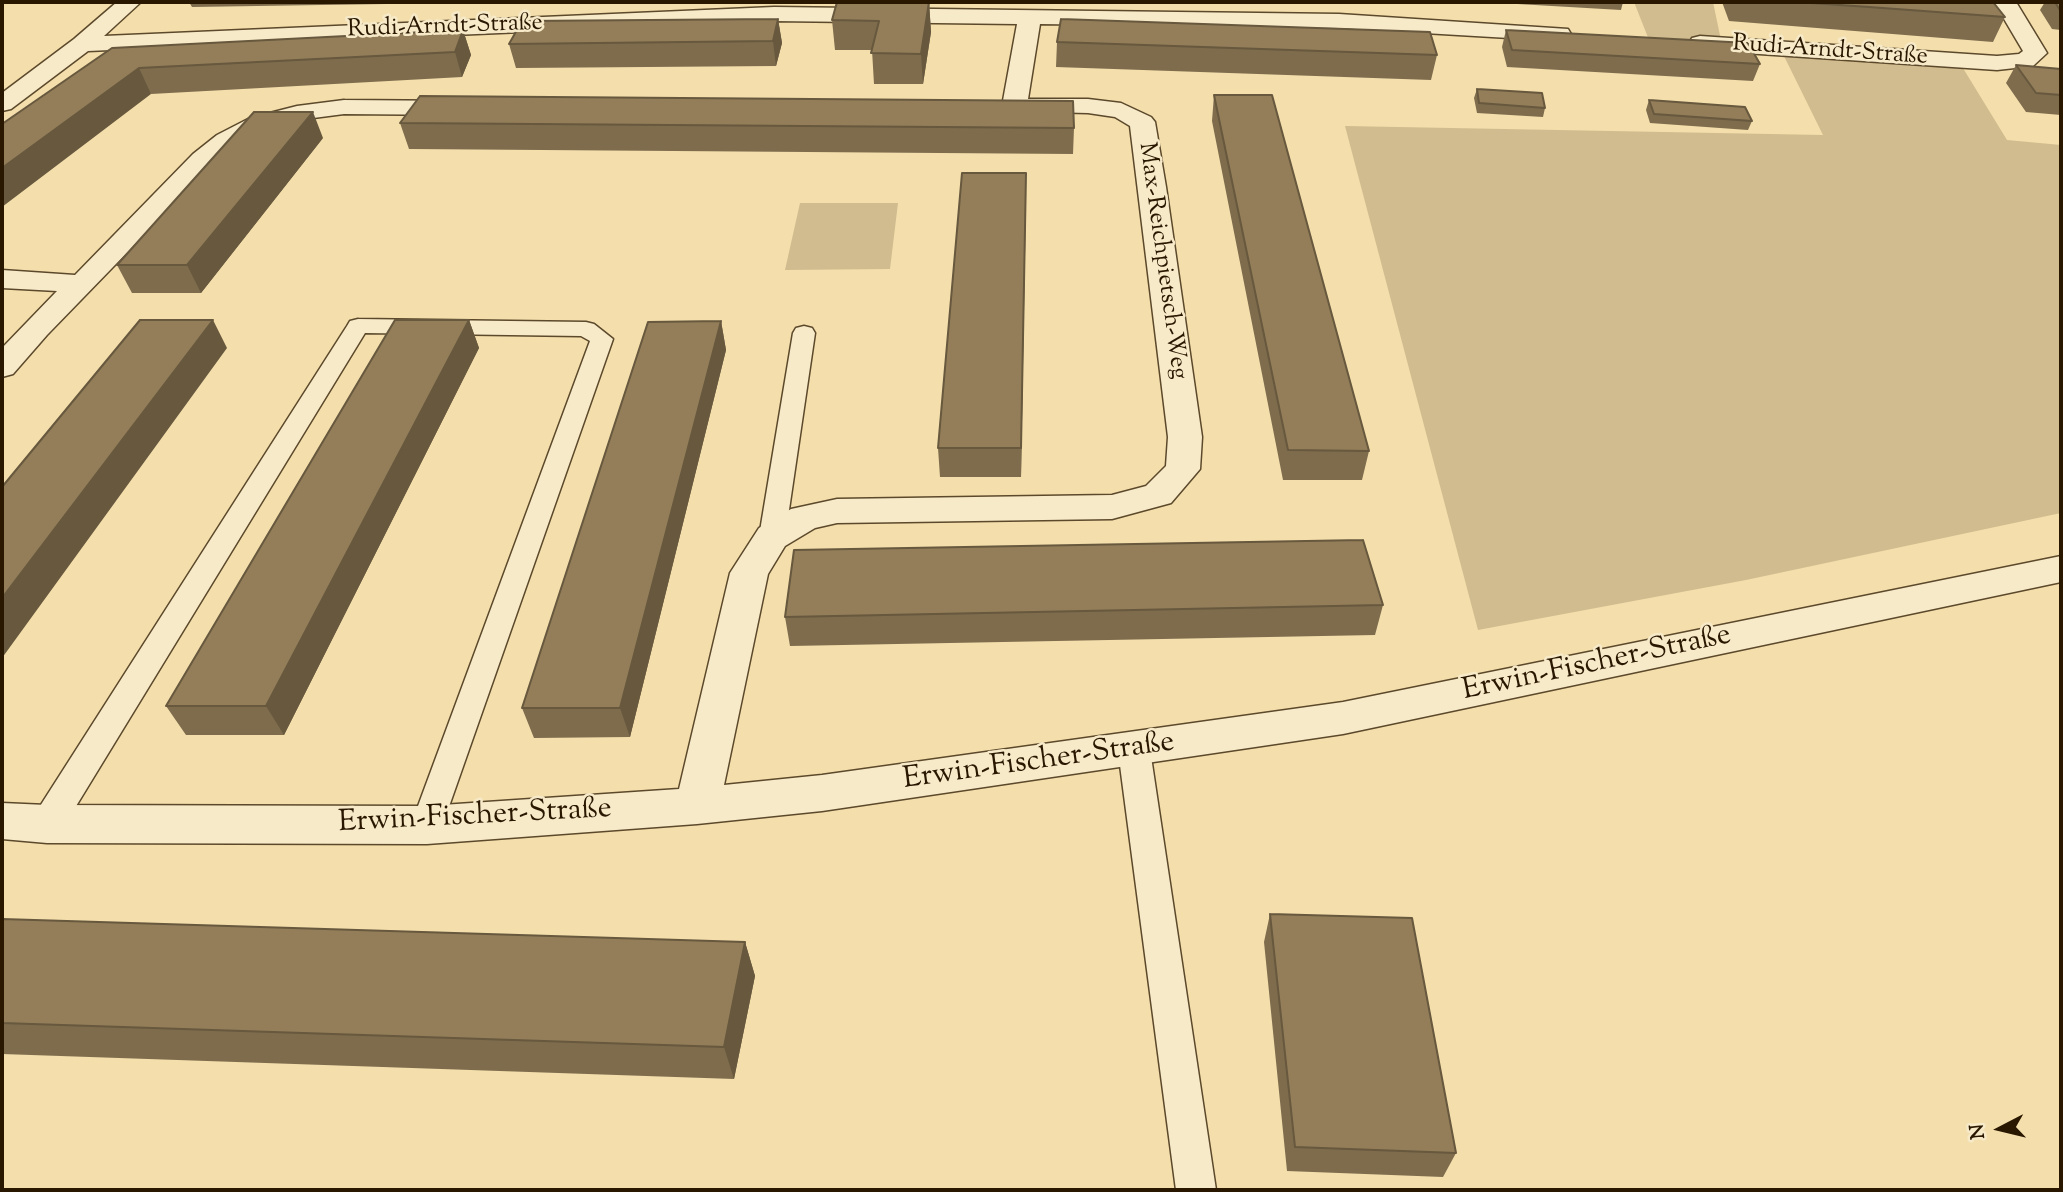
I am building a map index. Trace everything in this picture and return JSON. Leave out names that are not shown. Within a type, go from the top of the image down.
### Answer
[{"type":"street","points":[[2,104],[82,44],[130,2]]},
{"type":"street","name":"Rudi-Arndt-Straße","points":[[1673,41],[1997,63],[2025,61],[2035,53],[2005,2]]},
{"type":"street","name":"Rudi-Arndt-Straße","points":[[82,44],[776,8],[1030,16],[1339,11],[1578,35]]},
{"type":"street","name":"Max-Reichpietsch-Weg","points":[[697,806],[749,573],[772,537],[804,518],[837,511],[1112,507],[1158,495],[1183,469],[1185,437],[1152,175],[1142,122],[1121,110],[1088,106],[1001,106],[1030,16]]},
{"type":"street","points":[[2,367],[36,328],[202,160],[226,140],[259,123],[298,113],[344,107],[484,108]]},
{"type":"street","points":[[2,279],[82,284]]},
{"type":"street","name":"Erwin-Fischer-Straße","points":[[2,821],[47,824],[427,825],[697,806],[822,793],[1343,718],[2061,569]]},
{"type":"lane","points":[[47,824],[358,326],[586,329],[601,339],[427,825]]},
{"type":"lane","name":"Max-Reichpietsch-Weg","points":[[772,537],[804,333]]},
{"type":"lane","points":[[1134,750],[1196,1190]]},
{"type":"shaded area","points":[[1634,2],[1713,2],[1722,45],[1649,40]]},
{"type":"shaded area","points":[[1780,48],[1958,60],[2007,140],[2061,145],[2061,513],[1746,580],[1478,630],[1345,126],[1823,135]]},
{"type":"shaded area","points":[[800,203],[898,203],[890,269],[785,270]]},
{"type":"building","points":[[837,2],[929,2],[921,54],[871,53],[879,21],[832,20]]},
{"type":"building","points":[[1796,2],[1993,2],[2005,17],[1869,7]]},
{"type":"building","points":[[778,19],[773,41],[509,44],[522,21]]},
{"type":"building","points":[[1061,19],[1430,32],[1437,55],[1057,42]]},
{"type":"building","points":[[463,30],[455,52],[139,68],[2,168],[2,124],[112,48]]},
{"type":"building","points":[[1506,30],[1748,43],[1760,64],[1512,50]]},
{"type":"building","points":[[2016,65],[2061,69],[2061,95],[2036,93]]},
{"type":"building","points":[[1477,89],[1542,93],[1545,108],[1479,103]]},
{"type":"building","points":[[1214,95],[1272,95],[1369,451],[1288,450]]},
{"type":"building","points":[[420,96],[1073,101],[1074,128],[400,123]]},
{"type":"building","points":[[1649,100],[1745,107],[1752,121],[1654,114]]},
{"type":"building","points":[[254,112],[313,112],[187,265],[117,265]]},
{"type":"building","points":[[962,173],[1026,173],[1021,448],[938,448]]},
{"type":"building","points":[[140,320],[213,320],[2,598],[2,487]]},
{"type":"building","points":[[395,320],[469,320],[266,706],[166,706]]},
{"type":"building","points":[[721,321],[620,708],[522,708],[648,322]]},
{"type":"building","points":[[1363,540],[1383,605],[785,617],[794,550]]},
{"type":"building","points":[[1270,914],[1412,918],[1456,1153],[1295,1147]]},
{"type":"building","points":[[2,919],[745,942],[724,1047],[2,1023]]}]
